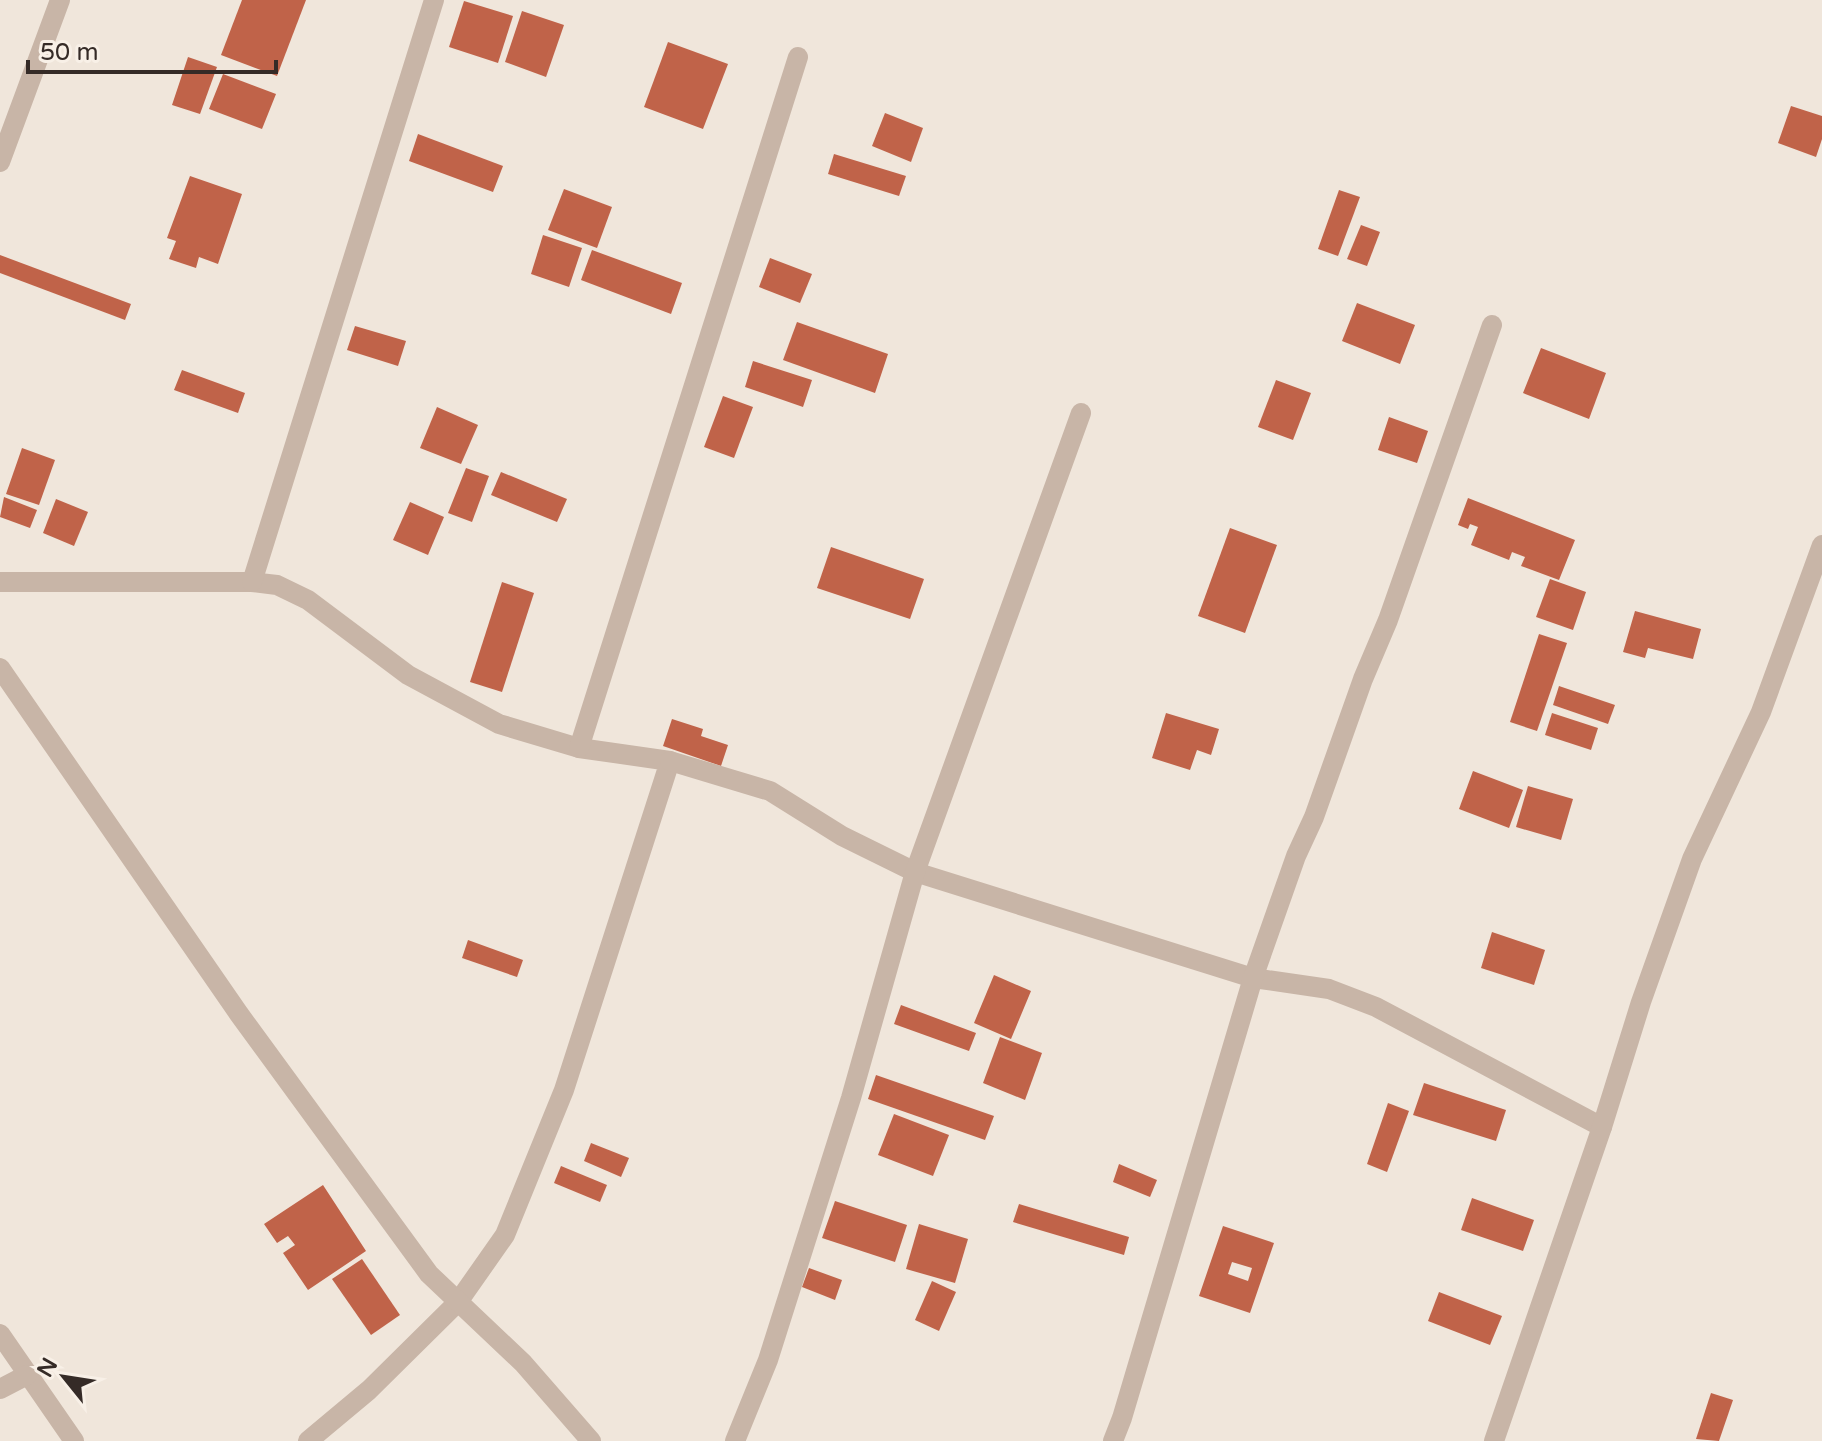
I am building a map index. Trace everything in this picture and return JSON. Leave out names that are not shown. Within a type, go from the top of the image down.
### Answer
[{"type":"street","points":[[0,162],[60,0]]},
{"type":"street","points":[[252,582],[434,0]]},
{"type":"street","points":[[579,748],[798,57]]},
{"type":"street","points":[[1113,1441],[1183,1221],[1253,978],[1296,856],[1314,817],[1363,679],[1388,620],[1492,325]]},
{"type":"street","points":[[735,1441],[768,1360],[851,1098],[915,872],[1081,413]]},
{"type":"street","points":[[1494,1441],[1692,859],[1761,712],[1822,545]]},
{"type":"street","points":[[0,582],[252,582],[277,585],[308,600],[408,675],[499,724],[579,748],[670,761],[770,791],[842,836],[915,872],[1253,978],[1329,989],[1366,1003],[1602,1127]]},
{"type":"street","points":[[0,668],[239,1014],[420,1262],[523,1363],[591,1441]]},
{"type":"street","points":[[308,1441],[369,1390],[458,1302],[505,1235],[564,1090],[670,761]]},
{"type":"street","points":[[0,1334],[74,1441]]},
{"type":"street","points":[[0,1389],[27,1375]]},
{"type":"building","points":[[242,0],[306,0],[277,76],[221,55]]},
{"type":"building","points":[[464,1],[513,16],[498,63],[449,47]]},
{"type":"building","points":[[522,11],[564,25],[546,77],[505,62]]},
{"type":"building","points":[[668,42],[728,64],[703,129],[644,107]]},
{"type":"building","points":[[188,57],[217,67],[200,114],[172,105]]},
{"type":"building","points":[[223,74],[276,94],[262,129],[209,109]]},
{"type":"building","points":[[1791,106],[1822,116],[1822,139],[1816,157],[1778,143]]},
{"type":"building","points":[[885,113],[923,128],[911,162],[872,146]]},
{"type":"building","points":[[418,134],[503,166],[493,192],[409,161]]},
{"type":"building","points":[[834,154],[906,176],[899,196],[828,174]]},
{"type":"building","points":[[190,176],[242,194],[218,264],[199,257],[196,268],[169,259],[176,241],[167,238]]},
{"type":"building","points":[[564,189],[612,207],[597,248],[548,230]]},
{"type":"building","points":[[1339,190],[1360,197],[1338,256],[1318,249]]},
{"type":"building","points":[[1361,225],[1380,232],[1367,266],[1347,259]]},
{"type":"building","points":[[543,235],[582,248],[569,287],[531,274]]},
{"type":"building","points":[[592,250],[682,283],[671,314],[581,280]]},
{"type":"building","points":[[0,255],[131,304],[125,320],[0,273]]},
{"type":"building","points":[[770,258],[812,274],[800,303],[759,287]]},
{"type":"building","points":[[1357,303],[1415,325],[1400,364],[1342,341]]},
{"type":"building","points":[[797,322],[888,354],[875,393],[783,360]]},
{"type":"building","points":[[355,326],[406,341],[398,366],[347,350]]},
{"type":"building","points":[[1541,348],[1606,373],[1589,419],[1523,393]]},
{"type":"building","points":[[753,361],[812,380],[803,407],[745,387]]},
{"type":"building","points":[[182,370],[245,393],[238,413],[174,390]]},
{"type":"building","points":[[1276,380],[1311,393],[1293,440],[1258,427]]},
{"type":"building","points":[[723,396],[753,407],[734,458],[704,447]]},
{"type":"building","points":[[437,407],[478,425],[461,464],[420,448]]},
{"type":"building","points":[[1389,417],[1428,431],[1417,463],[1378,450]]},
{"type":"building","points":[[22,448],[55,460],[39,505],[6,494]]},
{"type":"building","points":[[466,468],[489,476],[472,522],[448,513]]},
{"type":"building","points":[[501,472],[567,499],[557,522],[491,495]]},
{"type":"building","points":[[4,497],[37,510],[30,528],[0,517]]},
{"type":"building","points":[[1468,498],[1575,540],[1559,580],[1521,566],[1525,557],[1512,552],[1509,560],[1471,545],[1478,527],[1470,524],[1468,529],[1458,525]]},
{"type":"building","points":[[56,499],[88,512],[74,546],[43,533]]},
{"type":"building","points":[[410,502],[444,517],[428,555],[393,540]]},
{"type":"building","points":[[1230,528],[1277,545],[1245,633],[1198,616]]},
{"type":"building","points":[[831,547],[924,579],[910,619],[817,588]]},
{"type":"building","points":[[1550,579],[1586,592],[1573,630],[1536,617]]},
{"type":"building","points":[[502,582],[534,593],[502,692],[470,682]]},
{"type":"building","points":[[1635,611],[1701,629],[1693,659],[1648,648],[1645,658],[1623,652]]},
{"type":"building","points":[[1539,634],[1567,643],[1537,731],[1510,722]]},
{"type":"building","points":[[1559,686],[1615,705],[1608,724],[1553,705]]},
{"type":"building","points":[[1166,713],[1219,729],[1211,755],[1197,750],[1190,770],[1152,758]]},
{"type":"building","points":[[1552,713],[1598,728],[1591,750],[1545,735]]},
{"type":"building","points":[[672,719],[703,729],[701,736],[728,745],[721,766],[663,746]]},
{"type":"building","points":[[1473,771],[1523,790],[1509,828],[1459,809]]},
{"type":"building","points":[[1528,786],[1573,799],[1561,840],[1516,827]]},
{"type":"building","points":[[1492,932],[1545,950],[1534,985],[1481,968]]},
{"type":"building","points":[[468,940],[523,960],[517,977],[462,958]]},
{"type":"building","points":[[994,975],[1031,991],[1011,1039],[974,1023]]},
{"type":"building","points":[[901,1005],[976,1033],[969,1051],[894,1024]]},
{"type":"building","points":[[1000,1037],[1042,1053],[1025,1100],[983,1083]]},
{"type":"building","points":[[876,1075],[994,1116],[985,1140],[868,1099]]},
{"type":"building","points":[[1424,1083],[1506,1110],[1496,1141],[1413,1115]]},
{"type":"building","points":[[1388,1103],[1409,1111],[1387,1172],[1367,1164]]},
{"type":"building","points":[[894,1114],[949,1135],[933,1176],[878,1155]]},
{"type":"building","points":[[591,1143],[629,1158],[621,1177],[584,1161]]},
{"type":"building","points":[[1119,1164],[1157,1180],[1150,1197],[1113,1182]]},
{"type":"building","points":[[561,1166],[607,1185],[600,1202],[554,1183]]},
{"type":"building","points":[[323,1185],[366,1251],[308,1290],[283,1253],[295,1245],[288,1236],[277,1243],[264,1224]]},
{"type":"building","points":[[1472,1198],[1534,1220],[1523,1251],[1461,1230]]},
{"type":"building","points":[[835,1201],[907,1225],[895,1262],[822,1238]]},
{"type":"building","points":[[1019,1204],[1129,1237],[1124,1255],[1013,1222]]},
{"type":"building","points":[[919,1224],[968,1239],[955,1283],[906,1269]]},
{"type":"building","points":[[1223,1226],[1274,1243],[1250,1313],[1199,1296]],"holes":[[[1232,1262],[1252,1268],[1248,1281],[1228,1274]]]},
{"type":"building","points":[[362,1259],[400,1315],[371,1335],[332,1279]]},
{"type":"building","points":[[809,1268],[842,1280],[835,1300],[802,1287]]},
{"type":"building","points":[[932,1281],[956,1292],[939,1331],[915,1320]]},
{"type":"building","points":[[1439,1292],[1502,1316],[1490,1345],[1428,1321]]},
{"type":"building","points":[[1711,1393],[1733,1400],[1719,1441],[1696,1439]]}]
